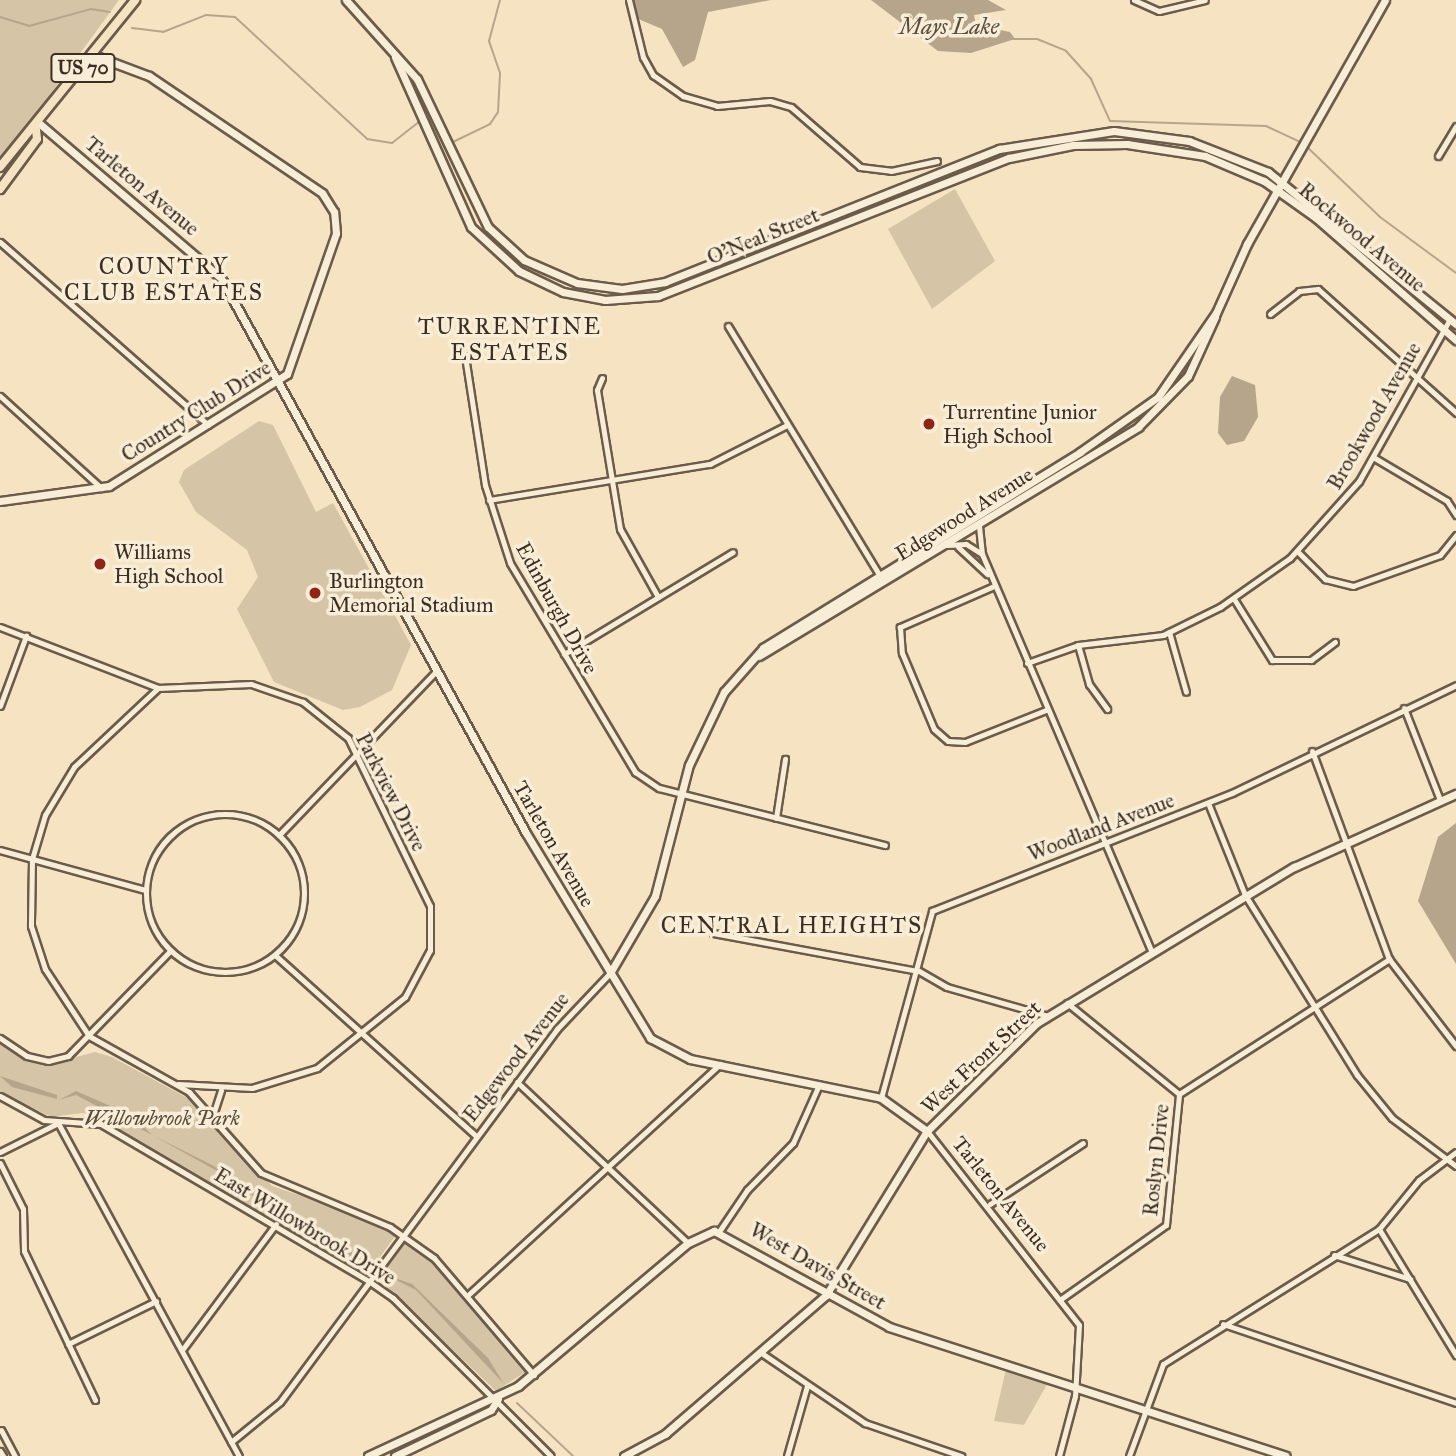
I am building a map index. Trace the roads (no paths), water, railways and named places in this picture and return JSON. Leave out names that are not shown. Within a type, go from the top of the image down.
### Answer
[{"type":"main road","name":"US 70","points":[[0,167],[38,126],[135,0]]},
{"type":"main road","name":"US 70","points":[[0,189],[37,139],[38,126]]},
{"type":"street","name":"O'Neal Street","points":[[346,0],[387,41],[426,95],[488,227],[540,269],[603,288],[665,282],[999,149],[1044,137],[1114,131],[1165,136],[1227,153],[1282,180]]},
{"type":"street","points":[[629,0],[643,57],[653,75],[682,96],[717,106],[770,101],[792,107],[860,167],[891,171],[937,161]]},
{"type":"street","points":[[1134,0],[1158,11],[1205,0]]},
{"type":"street","name":"Edgewood Avenue","points":[[231,1442],[280,1402],[517,1082],[610,974],[656,897],[681,794],[715,706],[759,656],[880,575],[1151,403],[1183,367],[1216,313],[1277,189],[1385,0]]},
{"type":"street","name":"O'Neal Street","points":[[387,41],[471,228],[519,271],[582,296],[632,300],[673,291],[1046,149],[1127,144],[1176,150],[1232,166],[1277,189]]},
{"type":"street","name":"Country Club Drive","points":[[0,501],[101,488],[279,380],[292,369],[336,233],[331,205],[149,76],[93,55]]},
{"type":"street","name":"Tarleton Avenue","points":[[38,126],[213,268],[279,380],[436,671],[610,974],[654,1042],[691,1059],[881,1098],[927,1131],[990,1204],[1061,1298],[1082,1333],[1076,1389],[1059,1456]]},
{"type":"street","points":[[1438,156],[1456,126]]},
{"type":"street","name":"Rockwood Avenue","points":[[1282,180],[1453,322]]},
{"type":"street","name":"Rockwood Avenue","points":[[1277,189],[1456,340]]},
{"type":"street","points":[[0,242],[208,425]]},
{"type":"street","points":[[1270,314],[1299,291],[1318,289],[1456,412]]},
{"type":"street","name":"Edgewood Avenue","points":[[759,656],[979,526],[1155,412],[1199,358],[1216,313]]},
{"type":"street","name":"Brookwood Avenue","points":[[1027,663],[1078,645],[1136,643],[1169,632],[1234,598],[1297,551],[1339,509],[1373,457],[1415,375],[1444,330],[1453,322]]},
{"type":"street","points":[[728,326],[884,584]]},
{"type":"street","name":"Edinburgh Drive","points":[[465,356],[489,500],[510,563],[635,772],[681,794],[885,845]]},
{"type":"street","points":[[602,378],[597,390],[610,480],[626,544],[658,597]]},
{"type":"street","points":[[0,396],[101,488]]},
{"type":"street","points":[[1151,403],[1155,412]]},
{"type":"street","points":[[489,500],[722,461],[787,425]]},
{"type":"street","points":[[1373,457],[1447,501],[1456,514]]},
{"type":"street","points":[[979,526],[987,574],[1151,951]]},
{"type":"street","points":[[1297,551],[1325,579],[1353,586],[1440,555],[1456,535]]},
{"type":"street","points":[[941,538],[947,545],[982,554]]},
{"type":"street","points":[[958,547],[987,574]]},
{"type":"street","points":[[564,654],[733,552]]},
{"type":"street","points":[[994,586],[904,624],[897,632],[902,653],[934,729],[948,741],[986,735],[1046,710]]},
{"type":"street","points":[[1234,598],[1272,660],[1311,660],[1335,642]]},
{"type":"street","points":[[0,627],[158,688],[74,767],[45,815],[32,859],[29,908],[36,946],[55,988],[89,1036],[178,1084],[214,1115],[268,1178],[404,1234],[468,1295],[534,1375]]},
{"type":"street","points":[[1169,632],[1186,692]]},
{"type":"street","points":[[0,706],[26,636]]},
{"type":"street","points":[[1078,645],[1089,684],[1107,709]]},
{"type":"street","points":[[279,835],[436,671]]},
{"type":"street","name":"Parkview Drive","points":[[158,688],[224,683],[270,688],[321,712],[358,753],[433,922],[422,975],[363,1034],[298,1075],[221,1090],[178,1084]]},
{"type":"street","name":"Woodland Avenue","points":[[881,1098],[928,916],[937,908],[1208,803],[1312,751],[1456,685]]},
{"type":"street","points":[[1404,708],[1440,800]]},
{"type":"street","points":[[1312,751],[1389,959],[1456,1046]]},
{"type":"street","points":[[776,818],[788,772],[785,759]]},
{"type":"street","name":"West Front Street","points":[[624,1456],[661,1438],[826,1295],[927,1131],[1048,1016],[1245,895],[1346,840],[1456,793]]},
{"type":"street","points":[[1208,803],[1245,895],[1380,1106],[1456,1166]]},
{"type":"street","points":[[239,815],[279,835],[301,869],[304,896],[293,934],[275,955],[241,971],[216,972],[170,951],[151,923],[145,890],[156,854],[194,820],[239,815]]},
{"type":"street","points":[[0,850],[145,890]]},
{"type":"street","points":[[713,933],[912,972],[1048,1016]]},
{"type":"street","points":[[0,1038],[48,1061],[68,1056],[170,951]]},
{"type":"street","points":[[275,955],[476,1136]]},
{"type":"street","name":"Roslyn Drive","points":[[1061,1298],[1166,1225],[1178,1094],[1389,959]]},
{"type":"street","points":[[1067,1003],[1178,1094]]},
{"type":"street","points":[[468,1295],[720,1064]]},
{"type":"street","points":[[517,1082],[610,1165],[688,1243]]},
{"type":"street","points":[[718,1233],[793,1143],[820,1085]]},
{"type":"street","points":[[214,1115],[221,1090]]},
{"type":"street","name":"East Willowbrook Drive","points":[[0,1096],[58,1123],[77,1118],[101,1124],[276,1224],[370,1282],[498,1399],[551,1456]]},
{"type":"street","points":[[0,1152],[58,1123],[239,1456]]},
{"type":"street","points":[[990,1204],[1083,1143]]},
{"type":"street","points":[[1129,1456],[1143,1409],[1163,1364],[1223,1324],[1379,1229],[1447,1158],[1456,1152]]},
{"type":"street","points":[[0,1163],[23,1209],[21,1244],[95,1401]]},
{"type":"street","points":[[182,1350],[276,1224]]},
{"type":"street","points":[[1379,1229],[1456,1355]]},
{"type":"street","name":"West Davis Street","points":[[368,1456],[498,1399],[534,1375],[688,1243],[718,1233],[888,1327],[1286,1456]]},
{"type":"street","points":[[1334,1255],[1410,1279]]},
{"type":"street","points":[[68,1344],[156,1301]]},
{"type":"street","points":[[1223,1324],[1456,1403]]},
{"type":"street","points":[[760,1352],[865,1423],[961,1456]]},
{"type":"street","points":[[787,1456],[807,1386]]},
{"type":"street","name":"West Davis Street","points":[[395,1456],[491,1410],[498,1399]]},
{"type":"street","points":[[1,1430],[15,1456]]},
{"type":"street","points":[[0,1451],[3,1456]]},
{"type":"water","points":[[633,0],[771,0],[708,12],[695,60],[683,67],[662,29],[636,18]]},
{"type":"water","name":"Mays Lake","points":[[871,0],[988,0],[1006,10],[974,15],[976,25],[1010,32],[1015,39],[971,53],[938,51]]},
{"type":"water","points":[[1232,376],[1255,385],[1258,417],[1244,441],[1227,445],[1218,433],[1220,397]]},
{"type":"water","points":[[1456,823],[1456,964],[1418,901],[1438,837]]},
{"type":"water","points":[[0,1076],[57,1095],[57,1099],[12,1087]]},
{"type":"water","points":[[76,1091],[124,1112],[152,1135],[76,1095],[59,1100]]},
{"type":"water","points":[[154,1136],[214,1166],[228,1177],[235,1178],[264,1201],[264,1206],[290,1217],[267,1209],[237,1182]]},
{"type":"water","points":[[292,1219],[340,1243],[372,1268],[289,1223]]},
{"type":"water","points":[[386,1275],[412,1284],[488,1358],[504,1384],[416,1290]]},
{"type":"waterway","points":[[453,142],[490,124],[498,112],[500,73],[489,41],[500,0]]},
{"type":"waterway","points":[[0,17],[29,26],[91,9],[110,12]]},
{"type":"waterway","points":[[132,28],[163,32],[206,15],[235,17],[367,139],[392,143],[419,122]]},
{"type":"waterway","points":[[1013,39],[1037,39],[1066,51],[1091,79],[1110,121],[1266,126],[1301,142]]},
{"type":"waterway","points":[[1305,145],[1380,217],[1456,273]]},
{"type":"waterway","points":[[517,1403],[573,1456]]},
{"type":"place","name":"Turrentine Junior High School","points":[[929,424]]},
{"type":"place","name":"Williams High School","points":[[100,564]]},
{"type":"place","name":"Burlington Memorial Stadium","points":[[315,593]]},
{"type":"district","name":"COUNTRY CLUB ESTATES","points":[[164,279]]},
{"type":"district","name":"TURRENTINE ESTATES","points":[[510,339]]},
{"type":"district","name":"CENTRAL HEIGHTS","points":[[792,925]]},
{"type":"park label","name":"Willowbrook Park","points":[[162,1118]]}]
